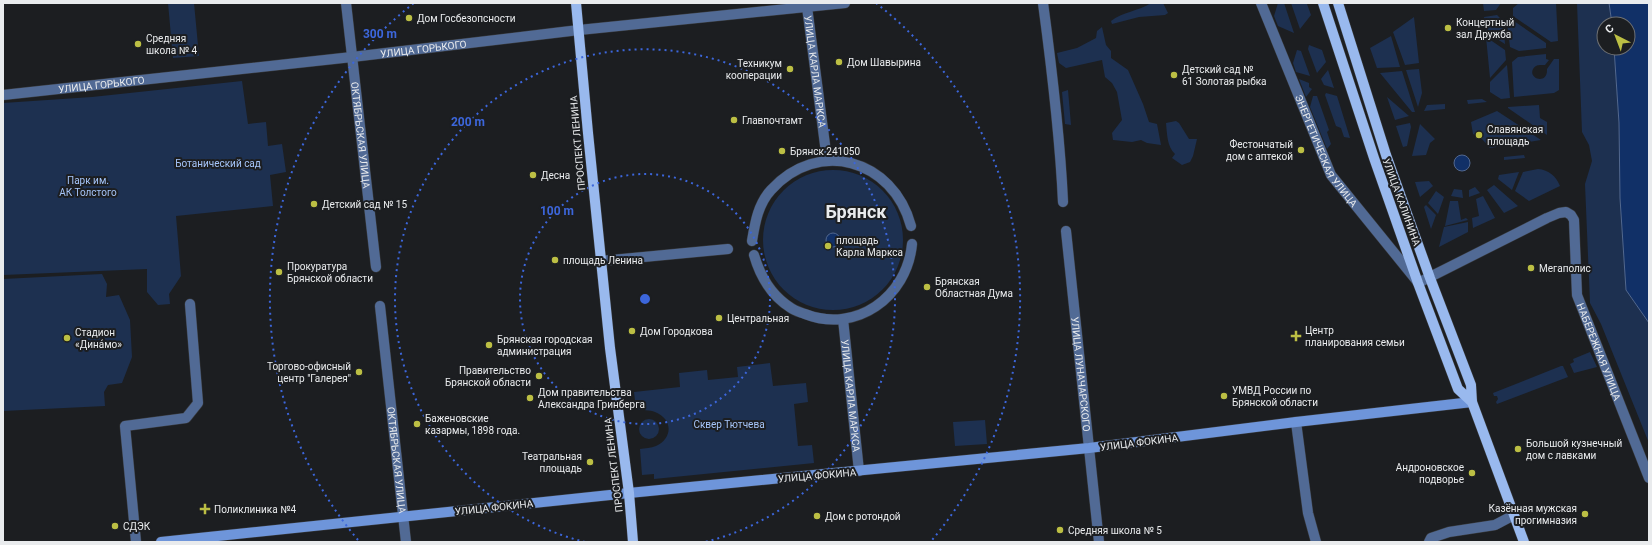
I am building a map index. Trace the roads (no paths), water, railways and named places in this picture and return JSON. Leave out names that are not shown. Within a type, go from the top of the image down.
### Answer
[{"type":"main road","name":"ПРОСПЕКТ ЛЕНИНА","points":[[576,3],[610,348],[629,493],[633,542]]},
{"type":"main road","name":"УЛИЦА КАЛИНИНА","points":[[1323,3],[1374,158],[1418,283],[1458,389],[1472,402]]},
{"type":"main road","name":"УЛИЦА КАЛИНИНА","points":[[1338,3],[1382,142],[1430,278],[1471,385],[1472,402],[1524,542]]},
{"type":"main road","name":"УЛИЦА ФОКИНА","points":[[161,542],[629,493],[1089,448],[1472,402]]},
{"type":"street","name":"ОКТЯБРЬСКАЯ УЛИЦА","points":[[346,3],[376,267]]},
{"type":"street","name":"УЛИЦА ГОРЬКОГО","points":[[3,95],[352,57],[579,30],[845,3]]},
{"type":"street","points":[[1043,3],[1056,100],[1063,202]]},
{"type":"street","name":"ЭНЕРГЕТИЧЕСКАЯ УЛИЦА","points":[[1261,3],[1331,175],[1418,283]]},
{"type":"street","name":"УЛИЦА КАРЛА МАРКСА","points":[[807,7],[827,160]]},
{"type":"street","points":[[752,241],[757,215],[770,191],[790,173],[814,162],[827,160],[840,161],[865,167],[886,181],[902,202],[911,226]]},
{"type":"street","name":"НАБЕРЕЖНАЯ УЛИЦА","points":[[1430,278],[1536,223],[1559,213],[1566,212],[1571,215],[1574,220],[1577,295],[1649,478]]},
{"type":"street","name":"УЛИЦА ЛУНАЧАРСКОГО","points":[[1066,231],[1099,542]]},
{"type":"street","points":[[754,255],[757,268],[771,291],[791,309],[816,318],[843,319],[868,312],[889,297],[904,276],[912,251],[912,244]]},
{"type":"street","points":[[601,261],[728,249]]},
{"type":"street","points":[[1418,283],[1430,278]]},
{"type":"street","points":[[136,542],[125,426],[186,418],[198,402],[190,304]]},
{"type":"street","name":"ОКТЯБРЬСКАЯ УЛИЦА","points":[[380,306],[406,542]]},
{"type":"street","name":"УЛИЦА КАРЛА МАРКСА","points":[[843,319],[859,471]]},
{"type":"street","points":[[1296,422],[1308,513],[1316,542]]},
{"type":"street","points":[[1429,542],[1431,538],[1449,532],[1495,525],[1514,515]]},
{"type":"water","points":[[1609,3],[1649,3],[1649,323],[1626,290],[1620,198],[1619,123],[1615,56],[1636,56],[1636,16],[1611,16]]},
{"type":"water","points":[[1462,155],[1468,157],[1470,163],[1468,169],[1462,171],[1456,169],[1454,163],[1456,157]]},
{"type":"water","points":[[833,233],[838,235],[840,240],[838,245],[833,247],[828,245],[826,240],[828,235]]},
{"type":"place","name":"Дом Госбезопсности","points":[[409,18]]},
{"type":"place","name":"Концертный зал Дружба","points":[[1448,28]]},
{"type":"place","name":"Средняя школа № 4","points":[[138,44]]},
{"type":"place","name":"Дом Шавырина","points":[[839,62]]},
{"type":"place","name":"Техникум кооперации","points":[[790,69]]},
{"type":"place","name":"Детский сад № 61 Золотая рыбка","points":[[1174,75]]},
{"type":"place","name":"Главпочтамт","points":[[734,120]]},
{"type":"place","name":"Славянская площадь","points":[[1479,135]]},
{"type":"place","name":"Фестончатый дом с аптекой","points":[[1301,150]]},
{"type":"place","name":"Брянск 241050","points":[[782,151]]},
{"type":"place","name":"Десна","points":[[533,175]]},
{"type":"place","name":"Детский сад № 15","points":[[314,204]]},
{"type":"place","name":"площадь Карла Маркса","points":[[828,246]]},
{"type":"place","name":"площадь Ленина","points":[[555,260]]},
{"type":"place","name":"Мегаполис","points":[[1531,268]]},
{"type":"place","name":"Прокуратура Брянской области","points":[[279,272]]},
{"type":"place","name":"Брянская Областная Дума","points":[[927,287]]},
{"type":"place","name":"Центральная","points":[[719,318]]},
{"type":"place","name":"Дом Городкова","points":[[632,331]]},
{"type":"place","name":"Центр планирования семьи","points":[[1296,336]]},
{"type":"place","name":"Стадион «Дина́мо»","points":[[67,338]]},
{"type":"place","name":"Брянская городская администрация","points":[[489,345]]},
{"type":"place","name":"Торгово-офисный центр \"Галерея\"","points":[[359,372]]},
{"type":"place","name":"Правительство Брянской области","points":[[539,376]]},
{"type":"place","name":"УМВД России по Брянской области","points":[[1224,396]]},
{"type":"place","name":"Дом правительства Александра Гринберга","points":[[530,398]]},
{"type":"place","name":"Баженовские казармы, 1898 года.","points":[[417,424]]},
{"type":"place","name":"Большой кузнечный дом с лавками","points":[[1518,449]]},
{"type":"place","name":"Театральная площадь","points":[[590,462]]},
{"type":"place","name":"Андроновское подворье","points":[[1472,473]]},
{"type":"place","name":"Поликлиника №4","points":[[205,509]]},
{"type":"place","name":"Казённая мужская прогимназия","points":[[1585,514]]},
{"type":"place","name":"Дом с ротондой","points":[[817,516]]},
{"type":"place","name":"СДЭК","points":[[115,526]]},
{"type":"place","name":"Средняя школа № 5","points":[[1060,530]]},
{"type":"district","name":"Брянск","points":[[856,212]]},
{"type":"park label","name":"Ботанический сад","points":[[218,163]]},
{"type":"park label","name":"Парк им. АК Толстого","points":[[88,186]]},
{"type":"park label","name":"Сквер Тютчева","points":[[729,424]]}]
